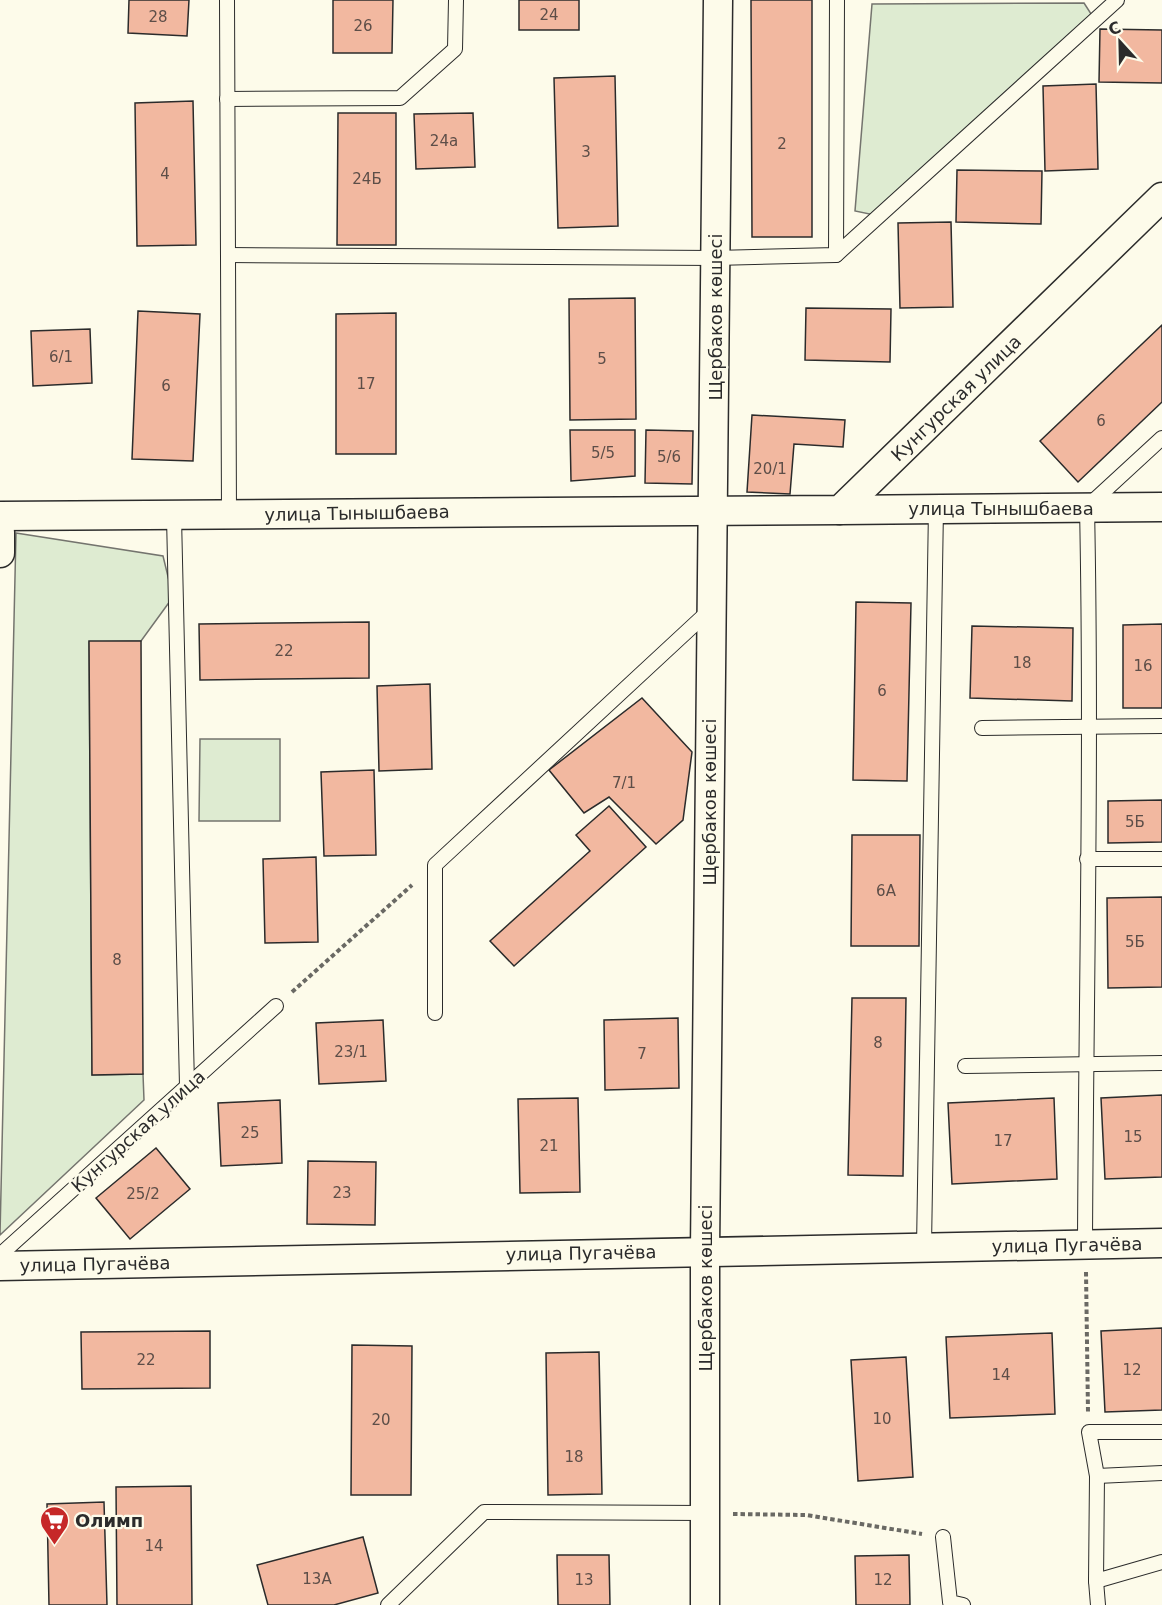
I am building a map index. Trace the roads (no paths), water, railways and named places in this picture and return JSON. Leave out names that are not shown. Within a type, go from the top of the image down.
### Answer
[{"type":"street","name":"Щербаков көшесі","points":[[705,1605],[710,610],[714,509],[718,0]]},
{"type":"street","name":"Кунгурская улица","points":[[840,510],[1162,197]]},
{"type":"street","name":"улица Тынышбаева","points":[[840,510],[1162,507]]},
{"type":"street","name":"улица Тынышбаева","points":[[0,516],[174,517],[228,514],[714,509]]},
{"type":"street","points":[[714,509],[840,510]]},
{"type":"street","points":[[0,532],[0,553]]},
{"type":"street","name":"улица Пугачёва","points":[[0,1266],[1162,1243]]},
{"type":"lane","points":[[227,0],[228,514]]},
{"type":"lane","points":[[227,99],[400,98],[455,49],[456,0]]},
{"type":"lane","points":[[836,255],[837,0]]},
{"type":"lane","points":[[228,255],[715,258],[836,255],[1117,0]]},
{"type":"lane","points":[[1085,1245],[1090,728],[1087,507],[1162,438]]},
{"type":"lane","points":[[924,1247],[936,508]]},
{"type":"lane","points":[[174,517],[186,1086]]},
{"type":"lane","points":[[435,1013],[435,865],[710,610]]},
{"type":"lane","points":[[982,728],[1162,726]]},
{"type":"lane","points":[[1087,860],[1162,859]]},
{"type":"lane","name":"Кунгурская улица","points":[[0,1255],[276,1006]]},
{"type":"lane","points":[[965,1066],[1162,1063]]},
{"type":"lane","points":[[1098,1605],[1096,1581],[1097,1476],[1089,1432],[1162,1432]]},
{"type":"lane","points":[[1097,1476],[1162,1473]]},
{"type":"lane","points":[[388,1605],[484,1512],[705,1514]]},
{"type":"lane","points":[[943,1537],[950,1602],[963,1605]]},
{"type":"lane","points":[[1096,1581],[1162,1562]]},
{"type":"place","name":"Олимп","points":[[54,1546]]}]
